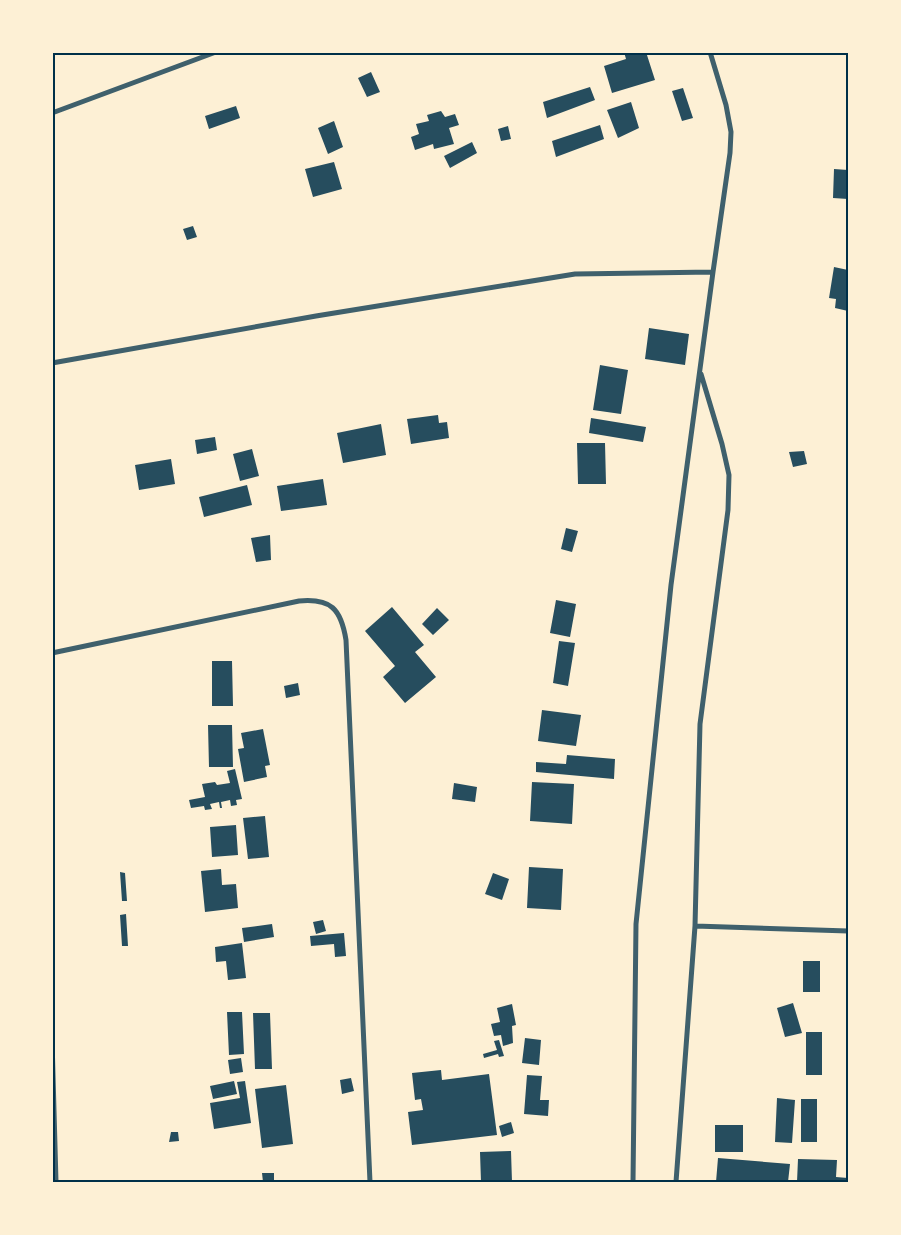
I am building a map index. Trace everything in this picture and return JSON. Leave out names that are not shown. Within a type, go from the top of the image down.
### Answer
[{"type":"street","points":[[52,113],[216,52]]},
{"type":"street","points":[[633,1182],[636,924],[671,585],[730,153],[731,132],[726,105],[710,52]]},
{"type":"street","points":[[52,363],[316,316],[575,274],[713,272]]},
{"type":"street","points":[[676,1182],[695,926],[700,724],[728,510],[729,483],[722,444],[700,371]]},
{"type":"street","points":[[52,653],[299,601],[314,600],[326,603],[336,611],[343,622],[346,640],[370,1182]]},
{"type":"street","points":[[695,926],[848,931]]},
{"type":"street","points":[[52,1039],[56,1182]]},
{"type":"building","points":[[624,52],[646,52],[655,80],[612,93],[604,66],[626,59]]},
{"type":"building","points":[[371,72],[380,92],[367,97],[358,78]]},
{"type":"building","points":[[590,87],[595,100],[547,118],[543,102]]},
{"type":"building","points":[[683,88],[693,118],[682,121],[672,91]]},
{"type":"building","points":[[631,102],[639,128],[618,138],[607,110]]},
{"type":"building","points":[[236,106],[240,118],[209,129],[205,116]]},
{"type":"building","points":[[441,111],[445,117],[455,114],[459,125],[449,128],[454,144],[434,149],[433,144],[415,150],[411,137],[419,134],[416,124],[429,121],[427,115]]},
{"type":"building","points":[[334,121],[343,147],[328,154],[318,128]]},
{"type":"building","points":[[600,125],[604,139],[556,157],[552,141]]},
{"type":"building","points":[[508,126],[511,139],[501,141],[498,129]]},
{"type":"building","points":[[472,142],[477,153],[450,168],[444,156]]},
{"type":"building","points":[[334,162],[342,189],[313,197],[305,169]]},
{"type":"building","points":[[834,169],[848,170],[848,199],[833,198]]},
{"type":"building","points":[[846,214],[848,214],[848,257],[846,256]]},
{"type":"building","points":[[193,226],[197,237],[187,240],[183,229]]},
{"type":"building","points":[[834,267],[848,270],[848,311],[835,308],[836,299],[829,298]]},
{"type":"building","points":[[649,328],[689,334],[685,365],[645,359]]},
{"type":"building","points":[[600,365],[628,370],[621,414],[593,410]]},
{"type":"building","points":[[438,415],[439,423],[447,422],[449,438],[411,444],[407,419]]},
{"type":"building","points":[[591,418],[646,427],[643,442],[589,433]]},
{"type":"building","points":[[381,424],[386,455],[343,463],[337,433]]},
{"type":"building","points":[[215,437],[217,450],[197,454],[195,440]]},
{"type":"building","points":[[577,443],[605,443],[606,484],[578,484]]},
{"type":"building","points":[[252,449],[259,476],[240,481],[233,454]]},
{"type":"building","points":[[804,451],[807,464],[793,467],[789,452]]},
{"type":"building","points":[[171,459],[175,484],[139,490],[135,465]]},
{"type":"building","points":[[323,479],[327,505],[281,511],[277,486]]},
{"type":"building","points":[[247,485],[252,505],[204,517],[199,497]]},
{"type":"building","points":[[566,528],[578,531],[572,552],[561,549]]},
{"type":"building","points":[[270,535],[271,560],[256,562],[251,538]]},
{"type":"building","points":[[556,600],[576,604],[570,637],[550,633]]},
{"type":"building","points":[[392,607],[424,645],[415,652],[436,677],[405,703],[383,677],[395,666],[365,631]]},
{"type":"building","points":[[437,608],[449,620],[433,635],[422,624]]},
{"type":"building","points":[[559,641],[575,643],[568,686],[553,683]]},
{"type":"building","points":[[212,661],[232,661],[233,706],[212,706]]},
{"type":"building","points":[[298,683],[300,695],[286,698],[284,686]]},
{"type":"building","points":[[542,710],[581,715],[576,746],[538,741]]},
{"type":"building","points":[[208,725],[232,725],[233,767],[209,767]]},
{"type":"building","points":[[263,729],[270,765],[265,766],[267,777],[244,782],[238,749],[244,748],[241,733]]},
{"type":"building","points":[[567,755],[615,759],[614,779],[536,772],[536,762],[566,764]]},
{"type":"building","points":[[235,769],[242,799],[236,800],[237,805],[231,806],[230,800],[221,802],[222,808],[220,808],[219,802],[210,804],[212,809],[205,810],[204,806],[191,808],[189,800],[205,797],[202,784],[215,782],[217,785],[230,783],[227,771]]},
{"type":"building","points":[[532,782],[574,784],[572,824],[530,821]]},
{"type":"building","points":[[454,783],[477,787],[475,802],[452,799]]},
{"type":"building","points":[[265,816],[269,857],[248,859],[243,818]]},
{"type":"building","points":[[236,825],[238,855],[212,857],[210,827]]},
{"type":"building","points":[[529,867],[563,869],[561,910],[527,908]]},
{"type":"building","points":[[221,869],[222,885],[236,884],[238,908],[205,912],[201,871]]},
{"type":"building","points":[[120,872],[125,873],[127,901],[122,901]]},
{"type":"building","points":[[493,873],[509,879],[502,900],[485,894]]},
{"type":"building","points":[[126,914],[128,946],[122,946],[120,915]]},
{"type":"building","points":[[323,920],[326,931],[316,934],[313,922]]},
{"type":"building","points":[[272,924],[274,937],[244,942],[242,928]]},
{"type":"building","points":[[344,933],[346,956],[335,957],[334,944],[311,946],[310,936]]},
{"type":"building","points":[[242,943],[246,978],[228,980],[226,961],[216,962],[215,947]]},
{"type":"building","points":[[803,961],[820,961],[820,992],[803,992]]},
{"type":"building","points":[[793,1003],[802,1033],[785,1037],[777,1008]]},
{"type":"building","points":[[512,1004],[516,1025],[512,1026],[513,1043],[503,1046],[501,1035],[494,1036],[491,1024],[500,1022],[497,1008]]},
{"type":"building","points":[[227,1012],[242,1012],[244,1054],[229,1055]]},
{"type":"building","points":[[253,1013],[270,1013],[272,1069],[255,1069]]},
{"type":"building","points":[[806,1032],[822,1032],[822,1075],[806,1075]]},
{"type":"building","points":[[525,1038],[541,1040],[539,1065],[522,1063]]},
{"type":"building","points":[[499,1040],[504,1056],[499,1057],[498,1054],[484,1058],[483,1054],[497,1050],[494,1041]]},
{"type":"building","points":[[241,1058],[243,1072],[230,1074],[228,1060]]},
{"type":"building","points":[[441,1070],[442,1080],[489,1074],[497,1135],[412,1145],[408,1112],[423,1110],[421,1099],[415,1100],[412,1073]]},
{"type":"building","points":[[527,1075],[542,1076],[540,1100],[549,1100],[548,1116],[524,1114]]},
{"type":"building","points":[[351,1078],[354,1091],[342,1094],[340,1080]]},
{"type":"building","points":[[234,1081],[237,1094],[213,1099],[210,1086]]},
{"type":"building","points":[[245,1081],[251,1123],[214,1129],[210,1103],[240,1098],[237,1082]]},
{"type":"building","points":[[286,1085],[293,1144],[262,1148],[255,1089]]},
{"type":"building","points":[[777,1098],[795,1100],[792,1143],[775,1142]]},
{"type":"building","points":[[801,1099],[817,1099],[817,1142],[801,1142]]},
{"type":"building","points":[[511,1122],[514,1133],[502,1137],[499,1126]]},
{"type":"building","points":[[715,1125],[743,1125],[743,1152],[715,1152]]},
{"type":"building","points":[[171,1132],[178,1132],[179,1141],[169,1142]]},
{"type":"building","points":[[511,1151],[512,1182],[481,1182],[480,1152]]},
{"type":"building","points":[[718,1158],[790,1164],[788,1182],[716,1182]]},
{"type":"building","points":[[798,1159],[837,1160],[836,1177],[848,1178],[848,1182],[797,1182]]},
{"type":"building","points":[[262,1173],[274,1173],[274,1182],[263,1182]]}]
